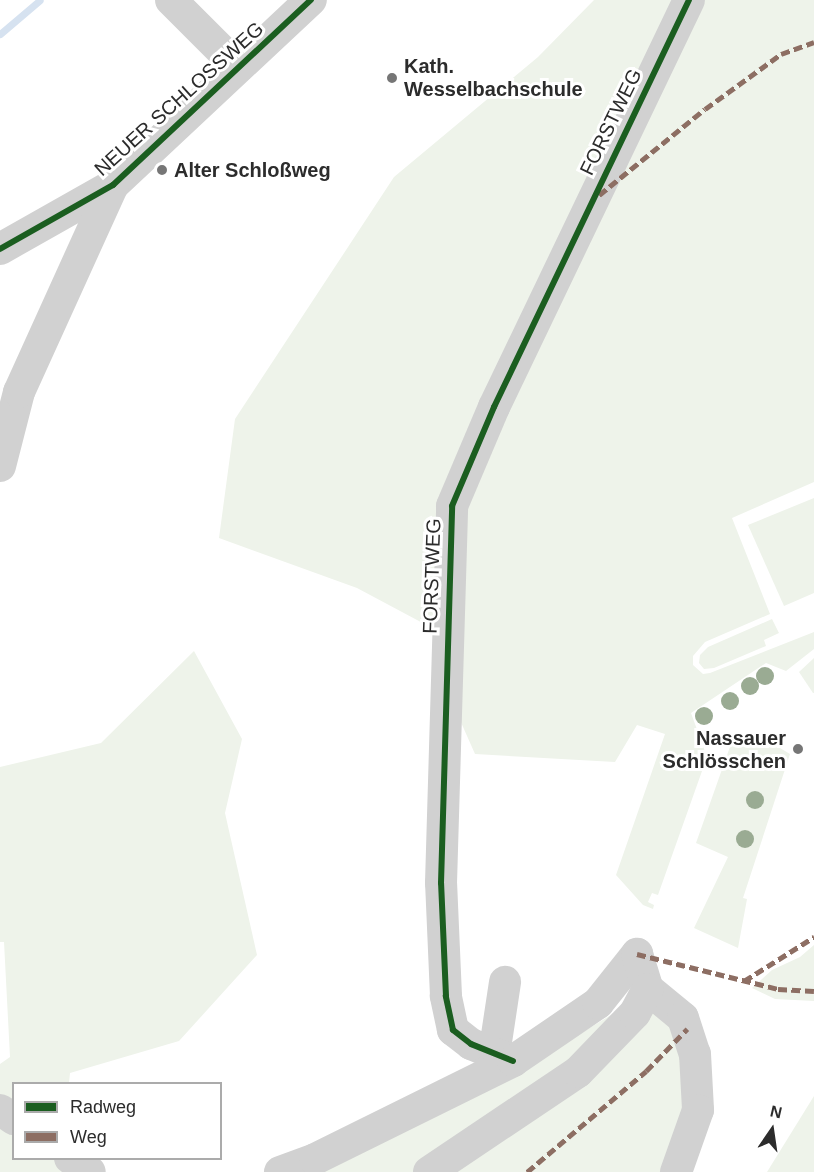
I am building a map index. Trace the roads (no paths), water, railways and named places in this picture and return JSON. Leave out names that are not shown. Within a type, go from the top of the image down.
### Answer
[{"type":"street","points":[[171,0],[238,67]]},
{"type":"street","name":"NEUER SCHLOSSWEG","points":[[0,249],[113,185],[311,0]]},
{"type":"street","name":"FORSTWEG","points":[[503,1058],[453,1030],[443,960],[441,883],[452,506],[494,407],[689,0]]},
{"type":"street","points":[[0,465],[19,392],[113,185]]},
{"type":"street","points":[[280,1172],[315,1159],[503,1058],[598,1003],[637,954],[648,989],[683,1018],[695,1054],[698,1110],[676,1172]]},
{"type":"street","points":[[503,1058],[506,982]]},
{"type":"street","points":[[429,1172],[578,1072],[635,1013],[648,989]]},
{"type":"street","points":[[73,1160],[90,1172]]},
{"type":"waterway","points":[[0,34],[40,0]]},
{"type":"place","name":"Kath. Wesselbachschule","points":[[392,78]]},
{"type":"place","name":"Alter Schloßweg","points":[[162,170]]},
{"type":"place","name":"Nassauer Schlösschen","points":[[798,749]]}]
